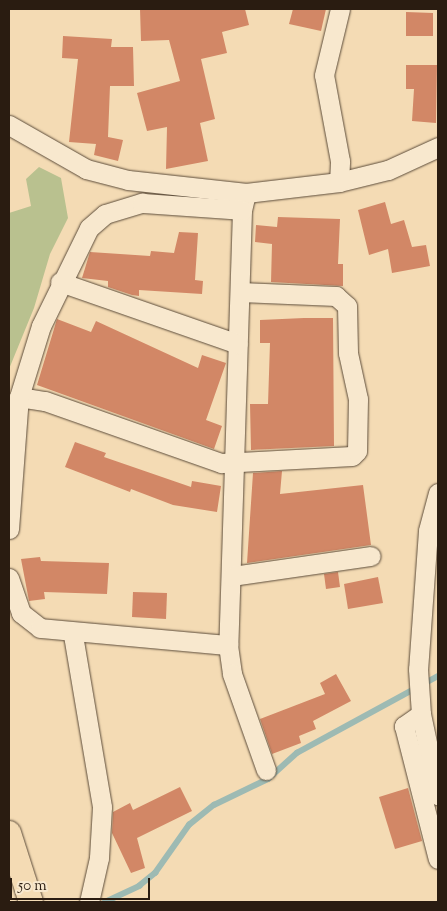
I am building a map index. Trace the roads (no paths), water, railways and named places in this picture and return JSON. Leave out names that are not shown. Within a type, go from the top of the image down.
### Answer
[{"type":"main road","points":[[9,833],[31,902]]},
{"type":"street","points":[[339,182],[340,161],[324,75],[340,9]]},
{"type":"street","points":[[9,125],[86,169],[128,180],[244,202]]},
{"type":"street","points":[[9,529],[10,477],[19,397],[60,282],[89,228],[105,214],[142,203],[244,202],[388,170],[438,147]]},
{"type":"street","points":[[244,202],[234,464],[232,576],[228,645],[232,674],[266,770]]},
{"type":"street","points":[[60,282],[238,344]]},
{"type":"street","points":[[19,397],[45,401],[162,445],[234,464],[352,456],[357,451],[358,399],[348,353],[347,306],[336,296],[240,292]]},
{"type":"street","points":[[438,493],[428,531],[419,622],[421,714],[438,795]]},
{"type":"street","points":[[232,576],[371,556]]},
{"type":"street","points":[[9,578],[21,613],[40,628],[73,635],[228,645]]},
{"type":"street","points":[[73,635],[102,807],[99,858],[89,902]]},
{"type":"street","points":[[421,714],[404,726],[438,859]]},
{"type":"waterway","points":[[105,902],[139,886],[155,873],[189,825],[214,805],[268,779],[297,753],[438,676]]}]
